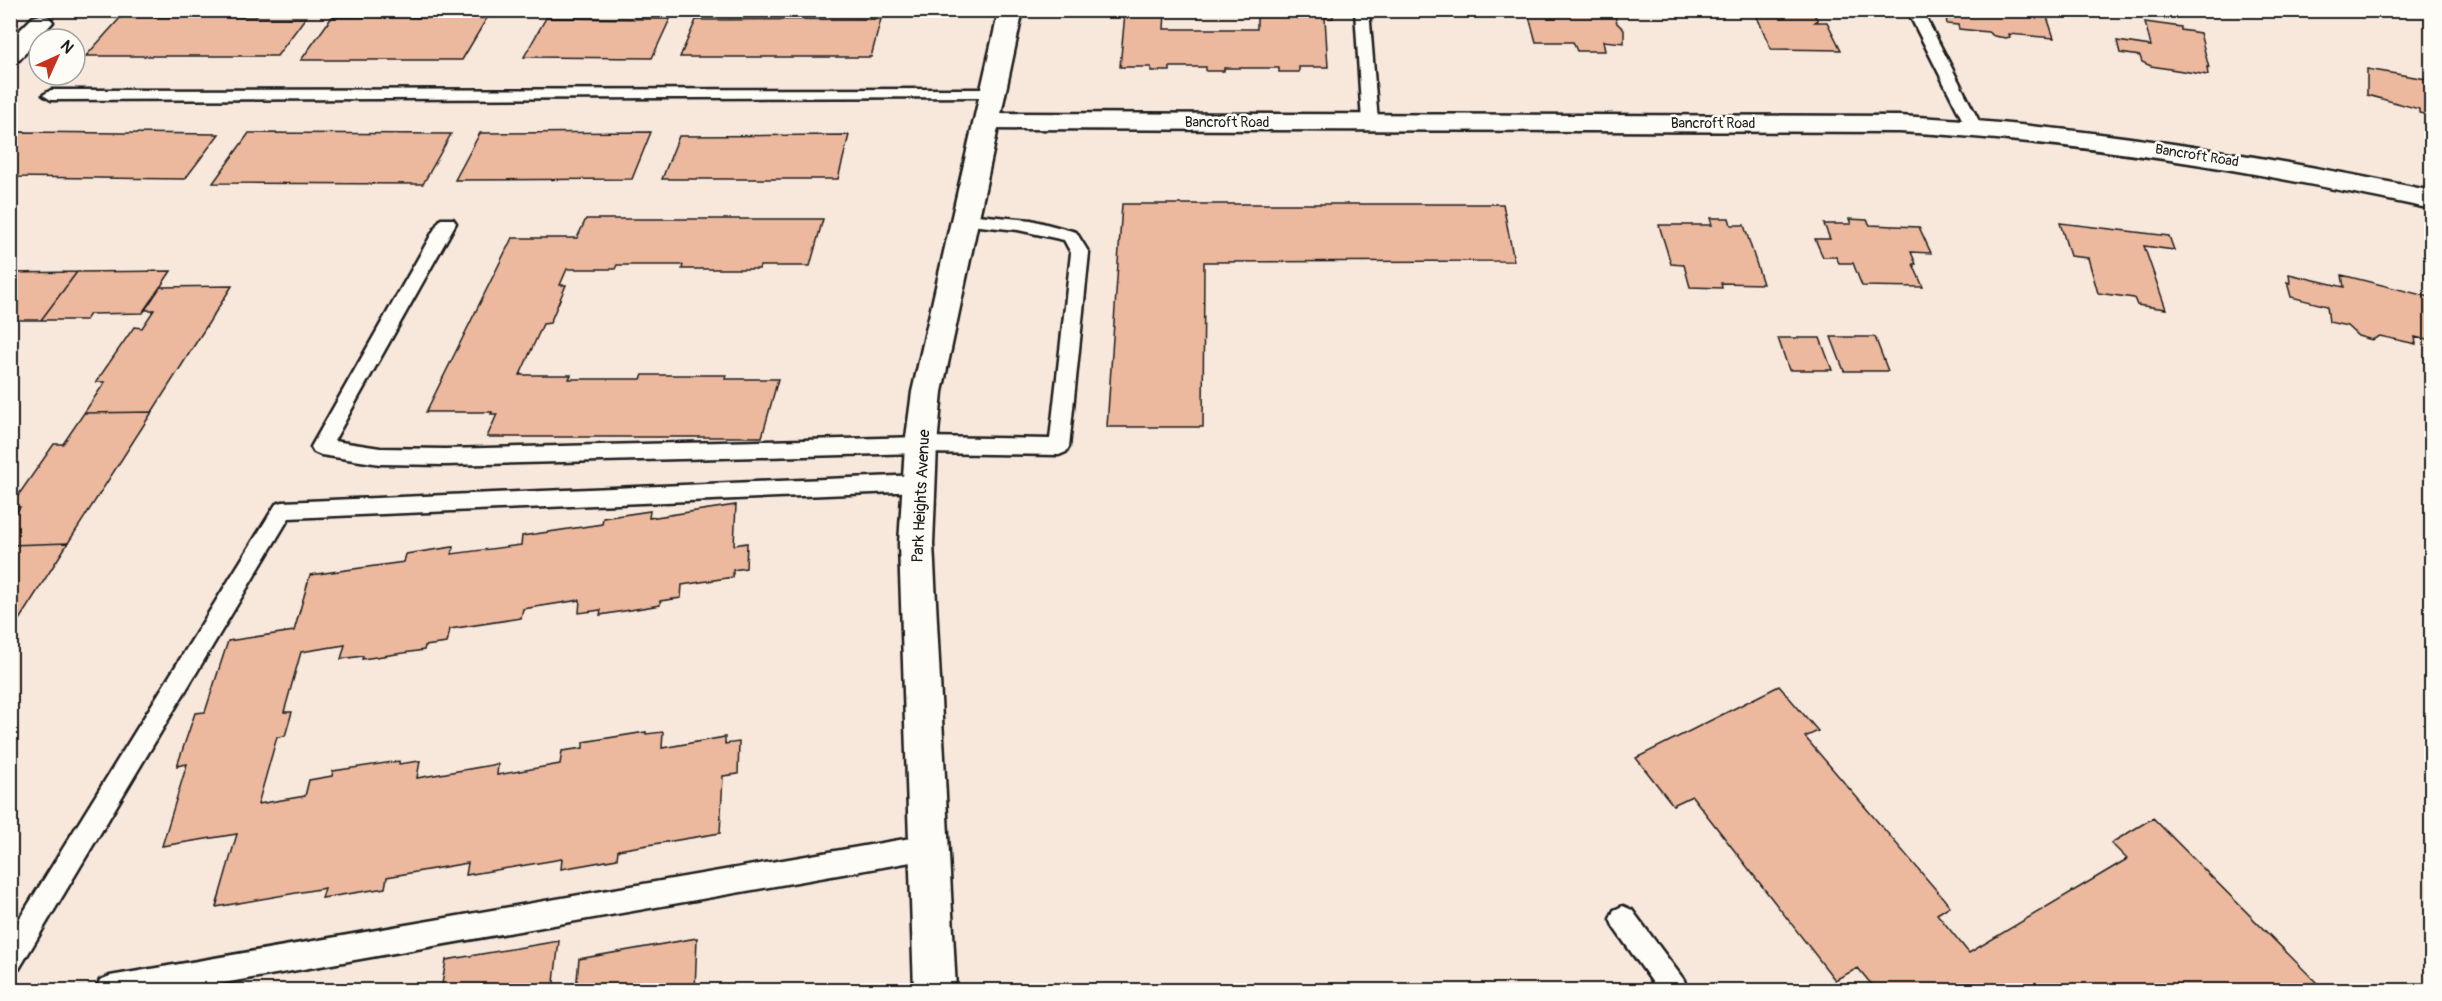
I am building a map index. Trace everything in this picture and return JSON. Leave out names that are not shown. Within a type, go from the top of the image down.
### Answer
[{"type":"street","name":"Park Heights Avenue","points":[[935,990],[916,544],[921,445],[927,392],[1011,10]]},
{"type":"street","points":[[10,22],[41,22],[10,55]]},
{"type":"street","name":"Bancroft Road","points":[[990,107],[1370,122],[1887,124],[1974,127],[2154,148],[2262,165],[2432,200]]},
{"type":"lane","points":[[1362,10],[1370,122]]},
{"type":"lane","points":[[1914,10],[1974,127]]},
{"type":"lane","points":[[51,95],[990,107]]},
{"type":"lane","points":[[447,223],[321,447],[380,456],[445,457],[921,445],[1059,447],[1080,253],[1070,236],[1042,227],[1014,222],[966,220]]},
{"type":"lane","points":[[10,960],[283,510],[920,483]]},
{"type":"lane","points":[[110,990],[928,846]]},
{"type":"lane","points":[[1623,919],[1674,990]]},
{"type":"building","points":[[1244,10],[1324,10],[1325,13],[1333,13],[1333,18],[1325,18],[1328,67],[1299,67],[1299,72],[1279,72],[1279,68],[1224,68],[1224,71],[1206,71],[1206,67],[1170,67],[1170,71],[1151,71],[1151,67],[1120,67],[1125,13],[1165,13],[1164,29],[1257,29],[1257,13],[1244,13]]},
{"type":"building","points":[[1545,10],[1613,10],[1617,23],[1624,30],[1624,43],[1603,41],[1605,51],[1577,51],[1573,42],[1536,42],[1528,13],[1545,13]]},
{"type":"building","points":[[1754,10],[1810,10],[1818,20],[1815,22],[1827,22],[1841,50],[1771,49]]},
{"type":"building","points":[[1945,10],[2011,10],[2047,17],[2054,38],[2009,34],[2010,37],[2006,38],[1994,36],[1988,32],[1959,29],[1958,25],[1947,24]]},
{"type":"building","points":[[121,17],[306,17],[277,56],[87,55]]},
{"type":"building","points":[[332,17],[487,18],[462,60],[301,60]]},
{"type":"building","points":[[546,18],[670,19],[652,58],[524,57]]},
{"type":"building","points":[[881,19],[871,57],[680,57],[696,20]]},
{"type":"building","points":[[2145,22],[2181,27],[2181,30],[2200,33],[2209,68],[2207,67],[2208,75],[2151,66],[2142,62],[2140,56],[2120,53],[2117,41],[2151,46]]},
{"type":"building","points":[[2367,69],[2432,80],[2432,116],[2419,113],[2419,109],[2367,95]]},
{"type":"building","points":[[19,132],[219,134],[185,179],[10,177],[10,141]]},
{"type":"building","points":[[651,132],[632,179],[455,180],[480,133]]},
{"type":"building","points":[[249,133],[451,134],[423,184],[213,183]]},
{"type":"building","points":[[849,135],[838,179],[662,179],[679,136]]},
{"type":"building","points":[[1122,204],[1503,204],[1514,261],[1204,262],[1203,427],[1107,427]]},
{"type":"building","points":[[1710,218],[1729,218],[1731,225],[1744,225],[1763,284],[1721,283],[1722,288],[1690,287],[1684,265],[1671,264],[1659,225],[1712,225]]},
{"type":"building","points":[[586,219],[823,219],[810,266],[760,266],[759,269],[682,269],[683,265],[617,265],[615,269],[567,269],[560,285],[566,285],[550,323],[543,324],[520,375],[571,375],[569,379],[641,379],[643,375],[726,375],[725,379],[778,379],[762,437],[487,437],[497,414],[491,414],[492,412],[426,412],[512,238],[577,238]]},
{"type":"building","points":[[1849,219],[1867,220],[1870,225],[1919,227],[1931,253],[1911,252],[1916,264],[1913,264],[1923,287],[1862,286],[1853,263],[1839,263],[1836,257],[1823,257],[1815,239],[1830,239],[1824,224],[1851,224]]},
{"type":"building","points":[[2060,223],[2169,236],[2174,250],[2144,246],[2166,309],[2137,305],[2134,298],[2098,293],[2088,258],[2070,256]]},
{"type":"building","points":[[171,271],[143,313],[90,314],[86,320],[41,320],[77,272]]},
{"type":"building","points":[[77,272],[41,320],[10,320],[14,315],[10,315],[10,273]]},
{"type":"building","points":[[2289,274],[2344,287],[2342,275],[2430,297],[2432,341],[2415,337],[2416,344],[2380,336],[2372,340],[2358,336],[2347,326],[2329,322],[2327,306],[2291,297],[2287,282],[2290,283]]},
{"type":"building","points":[[232,286],[152,412],[84,413],[105,382],[96,382],[134,327],[142,328],[154,310],[144,310],[160,287]]},
{"type":"building","points":[[1831,337],[1875,337],[1888,371],[1844,371]]},
{"type":"building","points":[[1778,338],[1820,338],[1832,370],[1789,370]]},
{"type":"building","points":[[152,412],[68,543],[10,545],[10,521],[20,507],[10,507],[54,444],[63,444],[84,413]]},
{"type":"building","points":[[736,505],[734,545],[747,543],[746,568],[733,570],[733,577],[682,585],[681,598],[660,601],[660,605],[600,615],[601,610],[579,613],[580,600],[523,609],[521,618],[450,629],[447,643],[425,646],[424,650],[362,659],[363,656],[341,659],[345,645],[301,652],[284,712],[292,712],[285,736],[277,737],[258,804],[305,796],[309,780],[332,776],[333,771],[399,761],[399,764],[420,761],[417,778],[498,764],[497,775],[560,764],[562,751],[583,748],[583,742],[646,732],[646,734],[663,732],[662,748],[725,737],[725,744],[739,742],[738,774],[723,776],[720,833],[618,850],[617,859],[561,869],[562,859],[466,875],[468,863],[387,877],[385,888],[322,898],[325,888],[216,907],[237,834],[162,846],[187,764],[177,766],[195,713],[205,712],[228,641],[294,631],[310,575],[404,562],[406,554],[453,547],[452,554],[521,545],[522,536],[602,524],[603,518],[650,511],[649,518]]},
{"type":"building","points":[[68,543],[10,634],[10,545]]},
{"type":"building","points":[[1779,686],[1818,731],[1805,737],[1950,906],[1937,914],[1969,953],[2127,859],[2111,843],[2153,818],[2320,986],[2313,990],[1876,990],[1858,968],[1835,980],[1692,796],[1673,805],[1636,758]]},
{"type":"building","points":[[697,938],[695,990],[576,990],[579,959]]},
{"type":"building","points":[[559,941],[553,990],[441,990],[446,960]]}]
